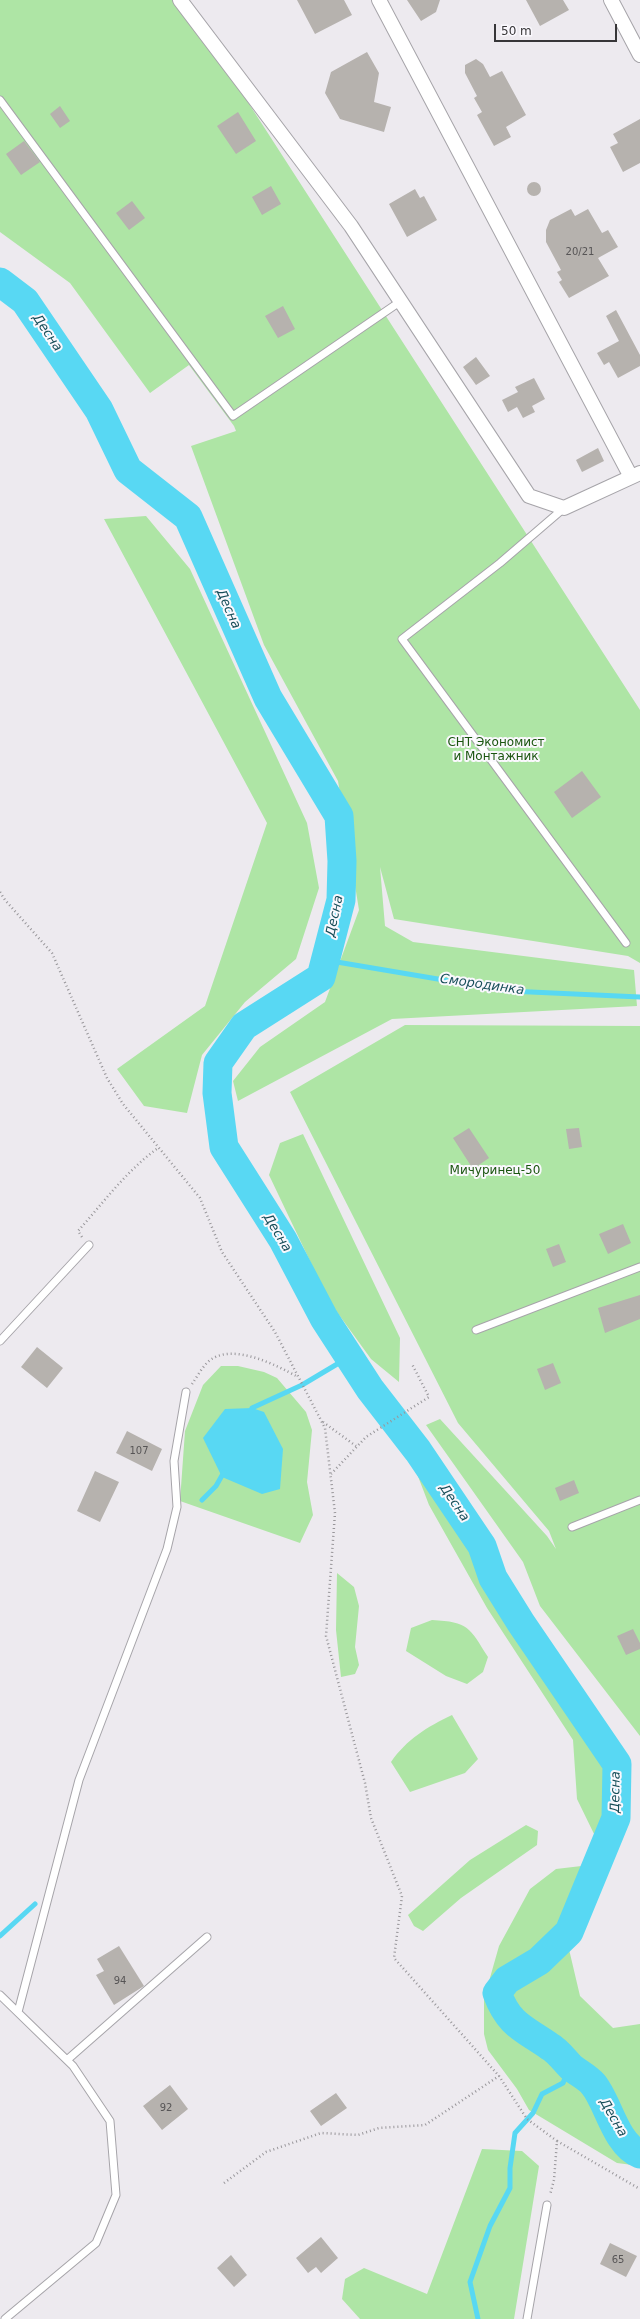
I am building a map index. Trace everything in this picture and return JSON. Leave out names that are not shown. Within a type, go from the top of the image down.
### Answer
[{"type":"street","points":[[180,0],[351,226],[529,496],[564,508],[635,475],[379,0]]},
{"type":"street","points":[[611,0],[640,54]]},
{"type":"lane","points":[[0,100],[233,416],[401,301]]},
{"type":"lane","points":[[564,508],[500,564],[402,639],[626,943]]},
{"type":"lane","points":[[0,1341],[89,1245]]},
{"type":"lane","points":[[476,1330],[640,1267]]},
{"type":"lane","points":[[18,2012],[79,1780],[167,1549],[178,1507],[174,1461],[186,1392]]},
{"type":"lane","points":[[572,1526],[640,1500]]},
{"type":"lane","points":[[67,2060],[207,1937]]},
{"type":"lane","points":[[0,1995],[73,2066],[110,2121],[116,2195],[96,2243],[5,2319]]},
{"type":"lane","points":[[527,2319],[547,2205]]},
{"type":"path","points":[[0,892],[5,900],[52,953],[107,1078],[123,1104],[200,1198],[222,1252],[275,1332],[325,1428],[335,1513],[326,1636],[365,1782],[371,1818],[402,1896],[394,1958],[499,2076],[527,2119],[557,2141],[640,2189]]},
{"type":"path","points":[[89,1245],[78,1231],[117,1186],[148,1155],[158,1148]]},
{"type":"path","points":[[186,1392],[209,1361],[225,1354],[263,1359],[298,1377]]},
{"type":"path","points":[[331,1474],[366,1437],[429,1397],[412,1364]]},
{"type":"path","points":[[322,1422],[356,1446]]},
{"type":"path","points":[[224,2183],[266,2152],[321,2133],[358,2135],[379,2128],[425,2125],[499,2076]]},
{"type":"path","points":[[554,2180],[557,2141]]},
{"type":"green space","name":"СНТ Экономист и Монтажник","points":[[0,0],[182,0],[640,710],[640,963],[628,956],[394,919],[380,867],[385,926],[413,942],[634,970],[637,1006],[392,1019],[238,1101],[233,1081],[260,1047],[325,1002],[359,910],[338,781],[264,645],[191,446],[236,431],[234,426],[189,365],[150,393],[70,283],[0,232]]},
{"type":"green space","points":[[146,516],[190,569],[307,823],[319,888],[296,959],[245,1002],[202,1055],[187,1113],[144,1106],[117,1069],[205,1006],[267,823],[104,519]]},
{"type":"green space","name":"Мичуринец-50","points":[[405,1025],[640,1026],[640,1736],[540,1606],[523,1562],[426,1425],[440,1419],[547,1536],[556,1549],[549,1531],[458,1423],[290,1092]]},
{"type":"green space","points":[[303,1134],[400,1338],[399,1382],[371,1359],[329,1301],[269,1175],[280,1143]]},
{"type":"green space","points":[[221,1366],[238,1366],[264,1372],[277,1378],[306,1412],[312,1430],[307,1482],[313,1515],[300,1543],[180,1501],[185,1431],[203,1385]]},
{"type":"green space","points":[[420,1442],[444,1478],[477,1549],[489,1583],[613,1766],[612,1814],[605,1831],[596,1838],[577,1799],[573,1740],[487,1608],[429,1505],[411,1458]]},
{"type":"green space","points":[[337,1573],[354,1587],[359,1606],[355,1647],[359,1665],[355,1674],[341,1677],[336,1630]]},
{"type":"green space","points":[[432,1620],[454,1622],[467,1628],[488,1657],[483,1672],[467,1684],[446,1676],[406,1651],[411,1628]]},
{"type":"green space","points":[[452,1715],[478,1759],[465,1773],[410,1792],[391,1762],[397,1754],[418,1734]]},
{"type":"green space","points":[[526,1825],[538,1831],[537,1845],[461,1898],[423,1931],[414,1926],[408,1915],[470,1860]]},
{"type":"green space","points":[[590,1865],[564,1928],[580,1996],[613,2028],[640,2024],[640,2166],[617,2163],[529,2110],[517,2089],[488,2050],[484,2034],[484,1999],[499,1946],[530,1889],[556,1869]]},
{"type":"green space","points":[[482,2149],[522,2151],[539,2166],[514,2319],[360,2319],[342,2299],[345,2279],[364,2268],[427,2294]]},
{"type":"water","points":[[252,1408],[264,1412],[283,1449],[280,1489],[262,1494],[222,1477],[203,1438],[225,1409]]},
{"type":"building","points":[[297,0],[344,0],[352,15],[315,34]]},
{"type":"building","points":[[407,0],[440,0],[436,12],[421,21]]},
{"type":"building","points":[[526,0],[563,0],[569,10],[540,26]]},
{"type":"building","points":[[367,52],[379,73],[374,102],[391,107],[384,132],[340,119],[325,93],[331,72]]},
{"type":"building","points":[[476,59],[483,64],[490,77],[502,71],[526,115],[506,127],[511,137],[494,146],[477,115],[482,112],[474,98],[477,96],[465,73],[465,65]]},
{"type":"building","points":[[60,106],[70,121],[60,128],[50,114]]},
{"type":"building","points":[[238,112],[256,141],[236,154],[217,126]]},
{"type":"building","points":[[640,119],[640,163],[623,172],[610,147],[618,143],[613,134]]},
{"type":"building","points":[[24,141],[40,162],[21,175],[6,154]]},
{"type":"building","points":[[534,182],[539,184],[541,189],[539,194],[534,196],[529,194],[527,189],[529,184]]},
{"type":"building","points":[[271,186],[281,204],[262,215],[252,197]]},
{"type":"building","points":[[415,189],[420,198],[424,196],[437,220],[407,237],[389,204]]},
{"type":"building","points":[[132,201],[145,218],[129,230],[116,213]]},
{"type":"building","points":[[571,209],[575,216],[588,209],[602,233],[608,230],[618,247],[598,258],[609,276],[569,298],[559,282],[562,280],[557,272],[561,270],[546,242],[546,230],[550,220]]},
{"type":"building","points":[[283,306],[295,329],[278,338],[265,316]]},
{"type":"building","points":[[616,310],[640,355],[640,366],[618,378],[609,362],[604,365],[597,353],[619,341],[606,316]]},
{"type":"building","points":[[476,357],[490,376],[476,385],[463,367]]},
{"type":"building","points":[[534,378],[545,399],[532,406],[535,412],[523,418],[517,407],[508,412],[502,400],[518,392],[515,387]]},
{"type":"building","points":[[598,448],[604,461],[582,472],[576,460]]},
{"type":"building","points":[[582,771],[601,797],[572,818],[554,792]]},
{"type":"building","points":[[469,1128],[489,1158],[473,1169],[453,1138]]},
{"type":"building","points":[[579,1128],[582,1147],[569,1149],[566,1129]]},
{"type":"building","points":[[623,1224],[631,1243],[608,1254],[599,1234]]},
{"type":"building","points":[[559,1244],[566,1262],[553,1267],[546,1249]]},
{"type":"building","points":[[640,1295],[640,1319],[605,1333],[598,1308]]},
{"type":"building","points":[[37,1347],[63,1368],[47,1388],[21,1367]]},
{"type":"building","points":[[553,1363],[561,1383],[545,1390],[537,1369]]},
{"type":"building","points":[[127,1431],[162,1449],[152,1471],[116,1453]]},
{"type":"building","points":[[95,1471],[119,1482],[100,1522],[77,1511]]},
{"type":"building","points":[[574,1480],[579,1493],[560,1501],[555,1488]]},
{"type":"building","points":[[633,1629],[640,1643],[640,1649],[626,1655],[617,1636]]},
{"type":"building","points":[[119,1946],[144,1986],[114,2005],[96,1975],[104,1971],[97,1959]]},
{"type":"building","points":[[170,2085],[188,2109],[162,2130],[143,2106]]},
{"type":"building","points":[[336,2093],[347,2108],[321,2126],[310,2111]]},
{"type":"building","points":[[321,2237],[338,2258],[321,2273],[316,2267],[308,2273],[296,2258]]},
{"type":"building","points":[[610,2243],[637,2256],[626,2277],[600,2264]]},
{"type":"building","points":[[231,2255],[247,2275],[234,2287],[217,2268]]},
{"type":"waterway","name":"Десна","points":[[0,282],[25,301],[99,410],[128,470],[188,517],[268,698],[339,816],[342,861],[341,900],[321,977],[244,1026],[218,1063],[217,1093],[224,1147],[283,1240],[324,1318],[370,1389],[418,1451],[482,1546],[493,1578],[521,1623],[617,1764],[616,1818],[569,1932],[539,1961],[507,1980],[497,1993],[507,2012],[518,2025],[555,2050],[571,2067],[593,2084],[624,2141],[631,2149],[640,2154]]},
{"type":"waterway","name":"Смородинка","points":[[325,960],[509,991],[640,997]]},
{"type":"waterway","points":[[250,1413],[252,1408],[302,1385],[349,1357]]},
{"type":"waterway","points":[[202,1500],[216,1486],[224,1472]]},
{"type":"waterway","points":[[0,1936],[35,1904]]},
{"type":"waterway","points":[[478,2319],[470,2282],[490,2226],[510,2188],[510,2168],[515,2133],[533,2113],[542,2094],[563,2083],[570,2066]]}]
